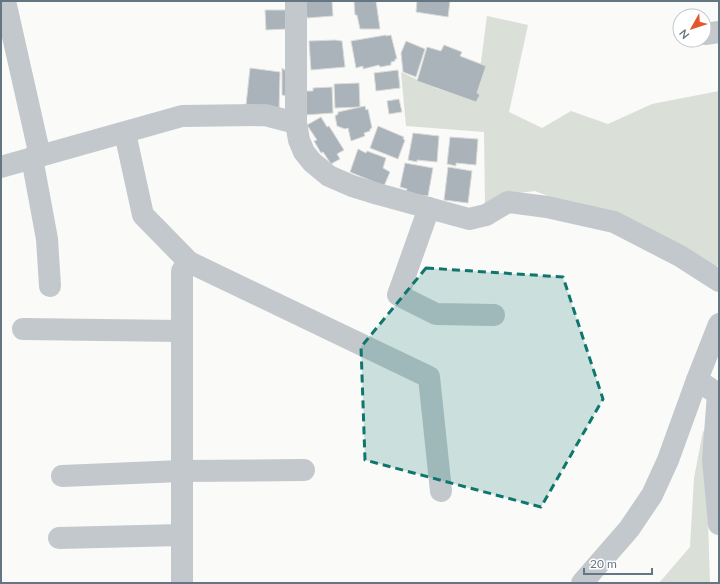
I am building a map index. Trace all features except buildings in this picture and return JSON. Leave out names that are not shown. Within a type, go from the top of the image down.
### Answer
[{"type":"street","points":[[4,1],[36,157],[47,239],[50,286]]},
{"type":"street","points":[[296,1],[296,123],[299,140],[304,152],[312,162],[329,176],[352,186],[378,194],[469,219],[486,215],[508,202],[548,207],[614,222],[680,256],[719,281]]},
{"type":"street","points":[[1,167],[182,116],[265,115],[296,123]]},
{"type":"street","points":[[125,133],[143,215],[188,262],[429,377],[441,491]]},
{"type":"street","points":[[429,208],[398,295],[436,314],[494,315]]},
{"type":"street","points":[[182,583],[182,271],[188,262]]},
{"type":"street","points":[[582,583],[629,530],[652,495],[668,460],[719,324]]},
{"type":"street","points":[[23,329],[182,331]]},
{"type":"street","points":[[697,380],[718,394],[714,459],[719,524]]},
{"type":"street","points":[[62,476],[304,470]]},
{"type":"street","points":[[59,538],[181,535]]},
{"type":"highlighted area","points":[[426,268],[563,277],[603,399],[541,507],[365,460],[361,347]]},
{"type":"shaded area","points":[[487,16],[528,25],[509,112],[542,128],[571,111],[608,124],[652,104],[719,91],[719,264],[716,267],[535,191],[510,194],[485,203],[484,132],[406,126],[401,72],[437,89],[476,100]]},
{"type":"shaded area","points":[[703,431],[710,436],[707,491],[710,583],[659,583],[690,547],[694,478]]}]
